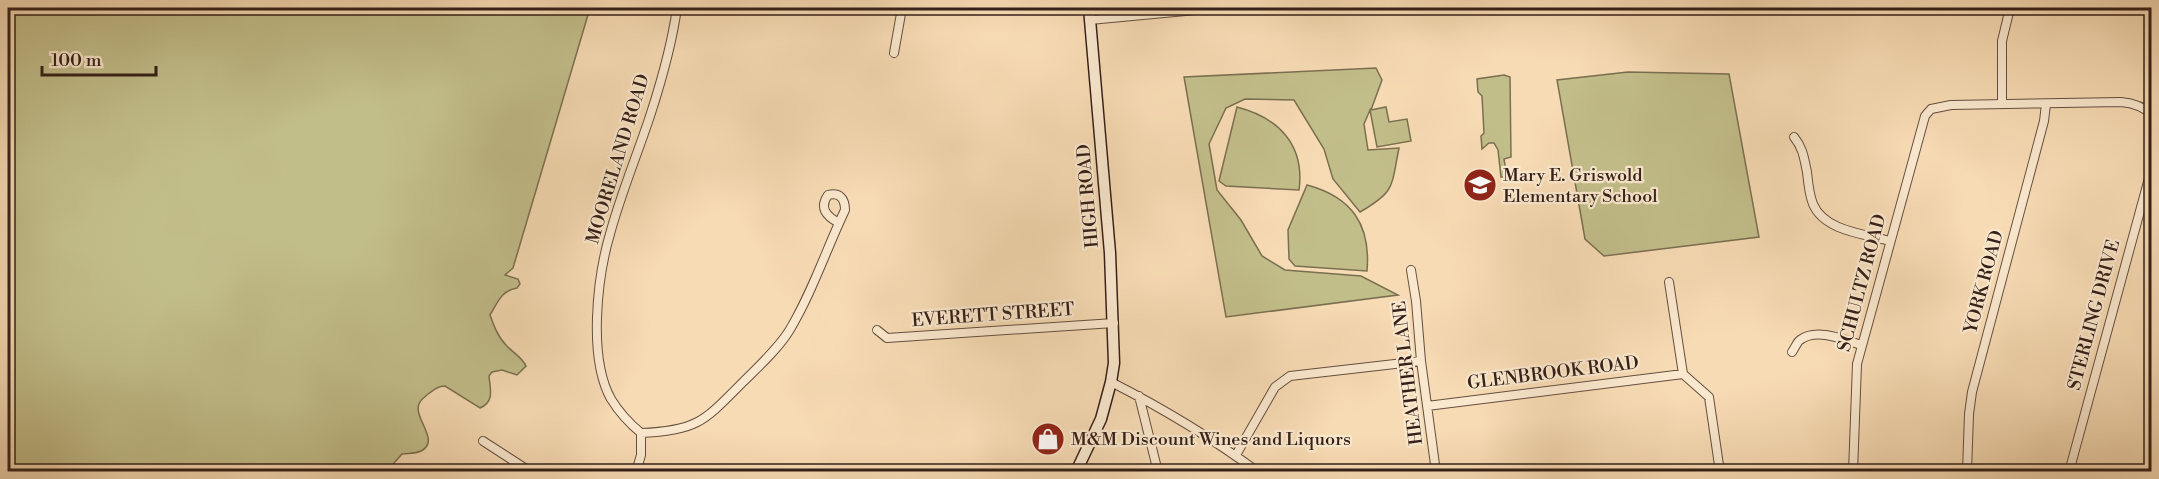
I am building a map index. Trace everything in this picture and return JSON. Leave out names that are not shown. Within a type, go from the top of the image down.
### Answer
[{"type":"main road","name":"HIGH ROAD","points":[[1076,471],[1101,419],[1111,382],[1113,363],[1113,323],[1089,8]]},
{"type":"street","name":"MOORELAND ROAD","points":[[641,433],[624,416],[611,398],[603,379],[597,332],[599,299],[609,235],[652,110],[672,37],[677,8]]},
{"type":"street","points":[[894,53],[902,8]]},
{"type":"street","points":[[1090,20],[1217,8]]},
{"type":"street","points":[[2010,8],[2002,41],[2002,104],[2133,103],[2146,109],[2151,115]]},
{"type":"street","name":"SCHULTZ ROAD","points":[[1853,471],[1855,383],[1861,345],[1925,116],[1931,108],[1951,105],[2002,104]]},
{"type":"street","name":"YORK ROAD","points":[[1967,471],[1972,392],[2044,121],[2046,104]]},
{"type":"street","points":[[1794,137],[1803,153],[1812,202],[1817,212],[1826,221],[1841,227],[1890,241]]},
{"type":"street","name":"STERLING DRIVE","points":[[2069,471],[2151,167]]},
{"type":"street","points":[[636,471],[641,455],[641,433],[677,430],[694,425],[720,405],[776,348],[800,312],[839,223]]},
{"type":"street","name":"HEATHER LANE","points":[[1411,270],[1436,471]]},
{"type":"street","points":[[1668,282],[1683,374],[1709,396],[1720,471]]},
{"type":"street","name":"EVERETT STREET","points":[[877,330],[886,338],[1113,323]]},
{"type":"street","points":[[1792,352],[1800,339],[1811,335],[1834,337],[1861,345]]},
{"type":"street","points":[[1236,456],[1275,387],[1290,376],[1421,361]]},
{"type":"street","name":"GLENBROOK ROAD","points":[[1427,406],[1683,374]]},
{"type":"street","points":[[1111,382],[1139,396],[1258,471]]},
{"type":"street","points":[[1139,396],[1158,471]]},
{"type":"street","points":[[483,441],[531,471]]},
{"type":"shaded area","points":[[8,8],[590,8],[513,268],[505,275],[518,279],[520,284],[517,288],[504,294],[490,315],[501,338],[526,366],[517,375],[502,370],[492,372],[489,376],[490,398],[480,408],[445,386],[438,387],[428,394],[420,401],[418,410],[428,435],[426,447],[419,452],[402,454],[387,471],[8,471]]},
{"type":"shaded area","points":[[1376,68],[1382,80],[1371,110],[1386,107],[1389,122],[1407,119],[1411,141],[1377,147],[1370,110],[1364,124],[1368,150],[1399,148],[1390,187],[1380,199],[1360,212],[1333,179],[1324,149],[1294,100],[1245,99],[1226,108],[1209,144],[1217,190],[1241,220],[1262,256],[1285,270],[1361,276],[1398,295],[1226,317],[1184,77]]},
{"type":"shaded area","points":[[1628,72],[1729,74],[1759,237],[1604,256],[1585,239],[1557,80]]},
{"type":"shaded area","points":[[1504,75],[1510,77],[1511,157],[1504,159],[1507,177],[1501,177],[1498,150],[1494,143],[1489,143],[1482,149],[1481,136],[1484,133],[1482,96],[1478,92],[1477,79]]},
{"type":"shaded area","points":[[1237,107],[1265,118],[1286,136],[1298,160],[1299,190],[1226,186],[1219,181]]},
{"type":"shaded area","points":[[1307,185],[1336,197],[1355,215],[1366,240],[1367,271],[1295,266],[1289,259],[1288,230]]},
{"type":"place","name":"Mary E. Griswold Elementary School","points":[[1480,185]]},
{"type":"place","name":"M&M Discount Wines and Liquors","points":[[1048,439]]}]
